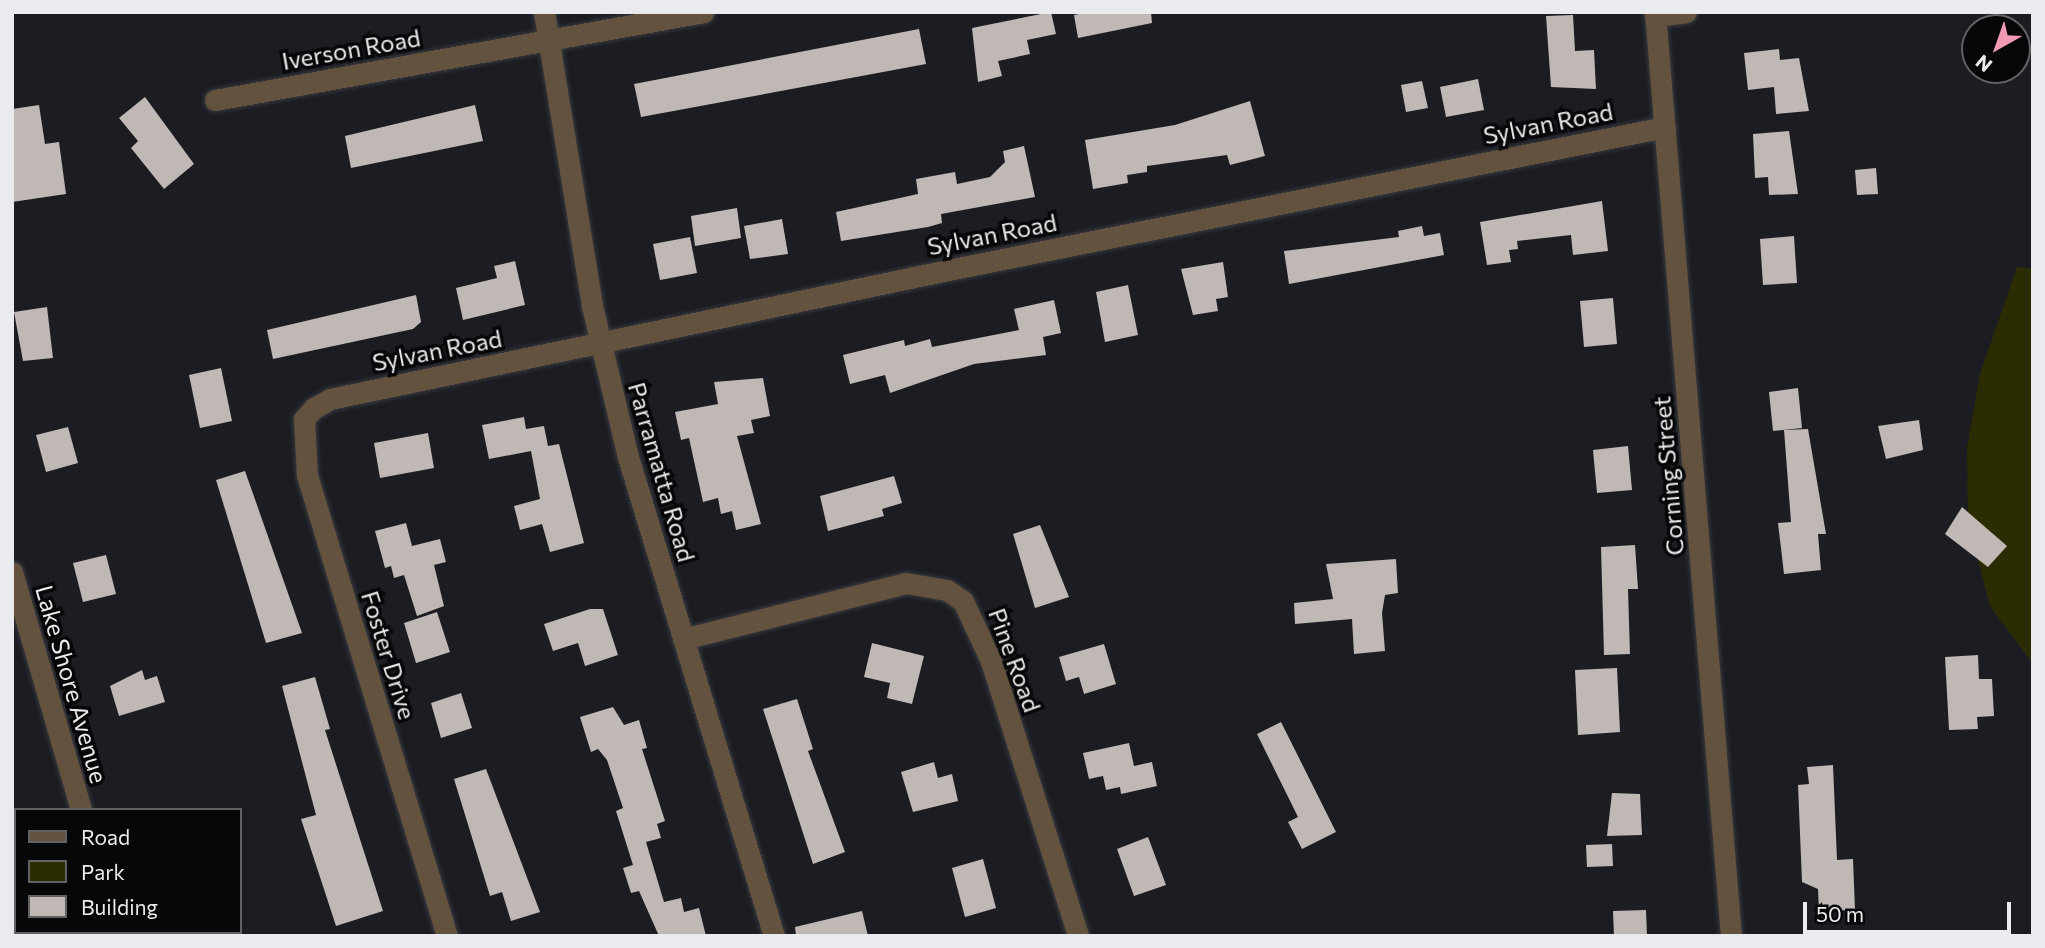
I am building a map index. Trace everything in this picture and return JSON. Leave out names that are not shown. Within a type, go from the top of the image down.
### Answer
[{"type":"street","name":"Parramatta Road","points":[[544,12],[601,344],[683,639],[774,936]]},
{"type":"street","name":"Iverson Road","points":[[215,100],[703,12]]},
{"type":"street","points":[[1655,14],[1686,12]]},
{"type":"street","name":"Corning Street","points":[[1655,14],[1731,936]]},
{"type":"street","name":"Sylvan Road","points":[[330,399],[1665,127]]},
{"type":"street","name":"Foster Drive","points":[[330,399],[304,419],[307,475],[447,936]]},
{"type":"street","name":"Lake Shore Avenue","points":[[12,572],[80,808]]},
{"type":"street","name":"Pine Road","points":[[683,639],[905,583],[947,590],[963,601],[991,661],[1078,936]]},
{"type":"green space","points":[[2017,267],[2033,268],[2033,664],[1990,606],[1968,522],[1967,448],[1980,374]]},
{"type":"building","points":[[1051,12],[1056,34],[1027,40],[1030,54],[998,61],[1002,76],[978,82],[972,28]]},
{"type":"building","points":[[1089,12],[1151,12],[1152,23],[1078,38],[1074,15]]},
{"type":"building","points":[[1573,15],[1575,51],[1594,50],[1596,89],[1551,87],[1546,16]]},
{"type":"building","points":[[919,29],[926,64],[641,117],[634,84]]},
{"type":"building","points":[[1779,49],[1780,60],[1799,58],[1809,111],[1776,114],[1774,87],[1748,90],[1744,53]]},
{"type":"building","points":[[1478,79],[1484,110],[1446,117],[1440,87]]},
{"type":"building","points":[[1422,81],[1428,108],[1406,112],[1401,85]]},
{"type":"building","points":[[145,97],[194,164],[164,189],[131,148],[138,141],[119,118]]},
{"type":"building","points":[[1250,101],[1265,156],[1230,165],[1227,155],[1147,166],[1147,172],[1127,175],[1128,183],[1093,189],[1085,140],[1175,125]]},
{"type":"building","points":[[39,105],[45,144],[59,142],[66,194],[12,202],[12,109]]},
{"type":"building","points":[[475,105],[483,141],[351,168],[345,136]]},
{"type":"building","points":[[1789,131],[1798,194],[1769,195],[1768,177],[1755,178],[1753,134]]},
{"type":"building","points":[[1024,146],[1035,197],[941,214],[942,223],[928,227],[841,241],[836,212],[918,194],[916,179],[955,172],[957,184],[990,177],[1005,162],[1003,151]]},
{"type":"building","points":[[1876,168],[1878,194],[1857,195],[1855,170]]},
{"type":"building","points":[[1602,201],[1608,251],[1573,255],[1571,235],[1517,241],[1518,249],[1509,250],[1511,262],[1487,265],[1480,222]]},
{"type":"building","points":[[737,208],[741,238],[695,246],[691,216]]},
{"type":"building","points":[[782,219],[788,254],[750,259],[744,226]]},
{"type":"building","points":[[1422,226],[1424,236],[1440,233],[1444,255],[1289,284],[1284,251],[1399,237],[1398,231]]},
{"type":"building","points":[[1794,236],[1797,283],[1763,285],[1760,239]]},
{"type":"building","points":[[690,237],[697,273],[660,280],[653,244]]},
{"type":"building","points":[[515,261],[525,305],[463,320],[456,288],[497,278],[494,266]]},
{"type":"building","points":[[1223,262],[1228,297],[1216,299],[1218,311],[1193,315],[1181,269]]},
{"type":"building","points":[[1128,285],[1138,335],[1105,342],[1096,292]]},
{"type":"building","points":[[416,295],[421,322],[413,329],[273,359],[267,330]]},
{"type":"building","points":[[1613,298],[1617,344],[1584,347],[1580,301]]},
{"type":"building","points":[[1054,300],[1061,333],[1043,337],[1046,355],[974,364],[890,393],[885,375],[850,384],[843,355],[904,340],[905,346],[930,339],[932,347],[1019,330],[1014,309]]},
{"type":"building","points":[[47,307],[53,358],[23,361],[14,312]]},
{"type":"building","points":[[221,368],[232,421],[200,428],[189,375]]},
{"type":"building","points":[[763,378],[770,416],[751,420],[754,433],[737,436],[761,524],[736,530],[732,511],[721,514],[718,498],[703,502],[689,438],[681,440],[675,412],[718,404],[714,382]]},
{"type":"building","points":[[1798,388],[1802,428],[1773,431],[1769,392]]},
{"type":"building","points":[[524,417],[526,429],[544,426],[548,446],[559,444],[584,543],[550,552],[542,524],[520,530],[514,506],[540,499],[531,451],[489,459],[482,425]]},
{"type":"building","points":[[1919,420],[1923,450],[1886,459],[1878,426]]},
{"type":"building","points":[[68,427],[78,463],[46,472],[36,435]]},
{"type":"building","points":[[1808,429],[1826,534],[1818,534],[1821,570],[1784,574],[1778,523],[1791,522],[1784,430]]},
{"type":"building","points":[[428,433],[434,468],[380,478],[374,443]]},
{"type":"building","points":[[1628,446],[1632,490],[1597,493],[1593,450]]},
{"type":"building","points":[[245,471],[302,633],[266,643],[216,480]]},
{"type":"building","points":[[894,476],[902,503],[882,509],[884,516],[828,531],[820,496]]},
{"type":"building","points":[[1962,507],[2007,546],[1988,567],[1945,534]]},
{"type":"building","points":[[406,523],[412,546],[440,539],[446,562],[434,565],[444,606],[417,616],[404,575],[394,578],[391,566],[385,568],[375,531]]},
{"type":"building","points":[[1040,525],[1069,597],[1035,608],[1013,534]]},
{"type":"building","points":[[1635,545],[1638,589],[1628,589],[1630,654],[1604,655],[1601,547]]},
{"type":"building","points":[[106,555],[116,594],[83,602],[73,563]]},
{"type":"building","points":[[1396,559],[1398,593],[1385,595],[1382,613],[1385,651],[1354,654],[1352,619],[1295,624],[1294,603],[1333,599],[1326,564]]},
{"type":"building","points":[[590,609],[603,609],[618,655],[585,666],[578,643],[553,651],[544,624]]},
{"type":"building","points":[[437,612],[450,652],[416,663],[404,623]]},
{"type":"building","points":[[872,643],[924,656],[912,704],[887,698],[890,683],[864,677]]},
{"type":"building","points":[[1104,644],[1116,684],[1084,694],[1079,677],[1066,681],[1059,657]]},
{"type":"building","points":[[1978,655],[1979,679],[1992,679],[1994,716],[1977,717],[1978,729],[1949,730],[1945,657]]},
{"type":"building","points":[[1617,668],[1620,732],[1578,735],[1575,670]]},
{"type":"building","points":[[142,670],[145,680],[157,676],[165,702],[119,716],[110,686]]},
{"type":"building","points":[[315,677],[330,729],[325,730],[383,911],[336,926],[301,819],[316,815],[282,686]]},
{"type":"building","points":[[461,693],[472,728],[441,738],[431,703]]},
{"type":"building","points":[[797,699],[813,749],[808,751],[845,852],[813,864],[763,709]]},
{"type":"building","points":[[613,707],[624,725],[639,720],[647,748],[642,749],[665,821],[657,824],[661,838],[646,842],[664,902],[681,898],[684,912],[699,908],[706,936],[659,936],[639,891],[631,893],[623,868],[633,865],[616,811],[623,808],[607,760],[598,749],[591,752],[580,717]]},
{"type":"building","points":[[1281,722],[1336,832],[1302,849],[1288,822],[1298,817],[1257,734]]},
{"type":"building","points":[[1129,743],[1134,766],[1152,762],[1157,786],[1121,794],[1120,787],[1106,790],[1103,776],[1089,779],[1083,753]]},
{"type":"building","points":[[934,762],[938,778],[952,774],[958,801],[913,812],[901,772]]},
{"type":"building","points":[[1833,765],[1837,860],[1853,859],[1855,910],[1819,911],[1818,889],[1802,882],[1798,785],[1809,784],[1807,767]]},
{"type":"building","points":[[486,769],[540,912],[511,921],[502,892],[490,896],[454,779]]},
{"type":"building","points":[[1612,793],[1640,794],[1642,835],[1607,836]]},
{"type":"building","points":[[1148,837],[1166,885],[1134,896],[1117,849]]},
{"type":"building","points":[[1612,844],[1613,866],[1587,867],[1586,845]]},
{"type":"building","points":[[983,859],[996,908],[965,917],[952,868]]},
{"type":"building","points":[[1646,910],[1647,936],[1614,936],[1613,911]]},
{"type":"building","points":[[862,911],[868,936],[796,936],[795,927]]}]
